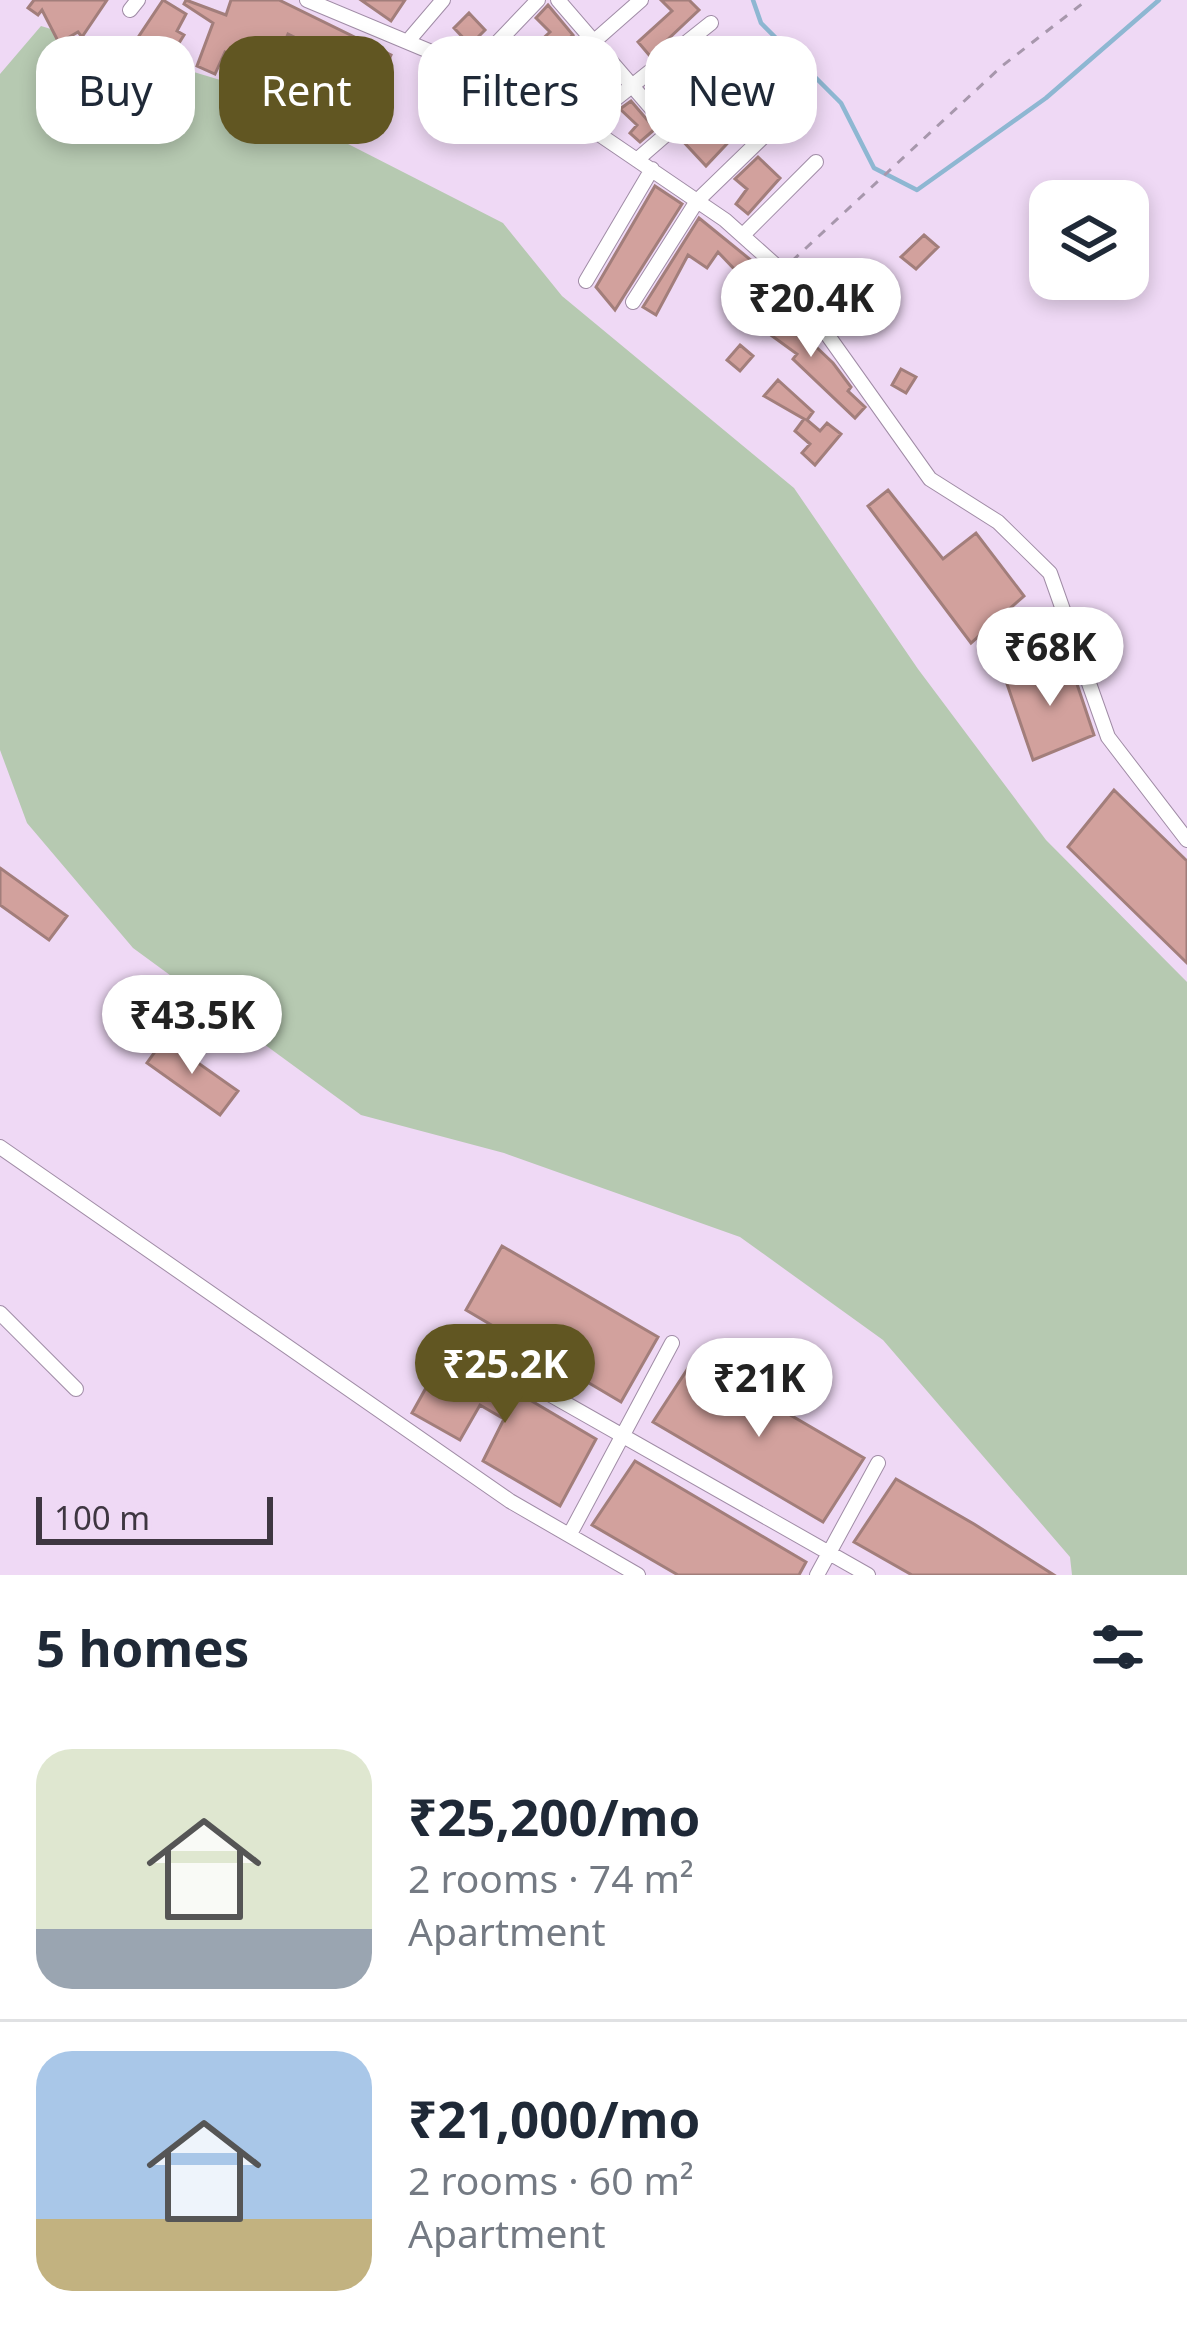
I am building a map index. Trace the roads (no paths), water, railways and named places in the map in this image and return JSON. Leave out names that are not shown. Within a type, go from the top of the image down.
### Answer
[{"type":"street","points":[[307,0],[418,45]]},
{"type":"street","points":[[504,36],[538,0]]},
{"type":"street","points":[[558,0],[590,36]]},
{"type":"street","points":[[597,36],[641,0]]},
{"type":"street","points":[[408,41],[433,4]]},
{"type":"street","points":[[621,93],[711,23]]},
{"type":"street","points":[[621,75],[645,102]]},
{"type":"street","points":[[616,144],[743,235],[782,271],[930,479],[998,522],[1050,573],[1108,737],[1187,840]]},
{"type":"street","points":[[639,158],[656,144]]},
{"type":"street","points":[[633,302],[697,201],[756,144]]},
{"type":"street","points":[[743,235],[816,163]]},
{"type":"street","points":[[586,281],[652,169]]},
{"type":"street","points":[[1,1152],[510,1501],[638,1575]]},
{"type":"street","points":[[0,1313],[76,1389]]},
{"type":"street","points":[[461,1343],[868,1575]]},
{"type":"street","points":[[570,1534],[672,1343]]},
{"type":"street","points":[[817,1575],[878,1463]]},
{"type":"waterway","points":[[753,0],[761,23],[841,103],[874,168],[917,190],[1046,98],[1159,0]]}]
